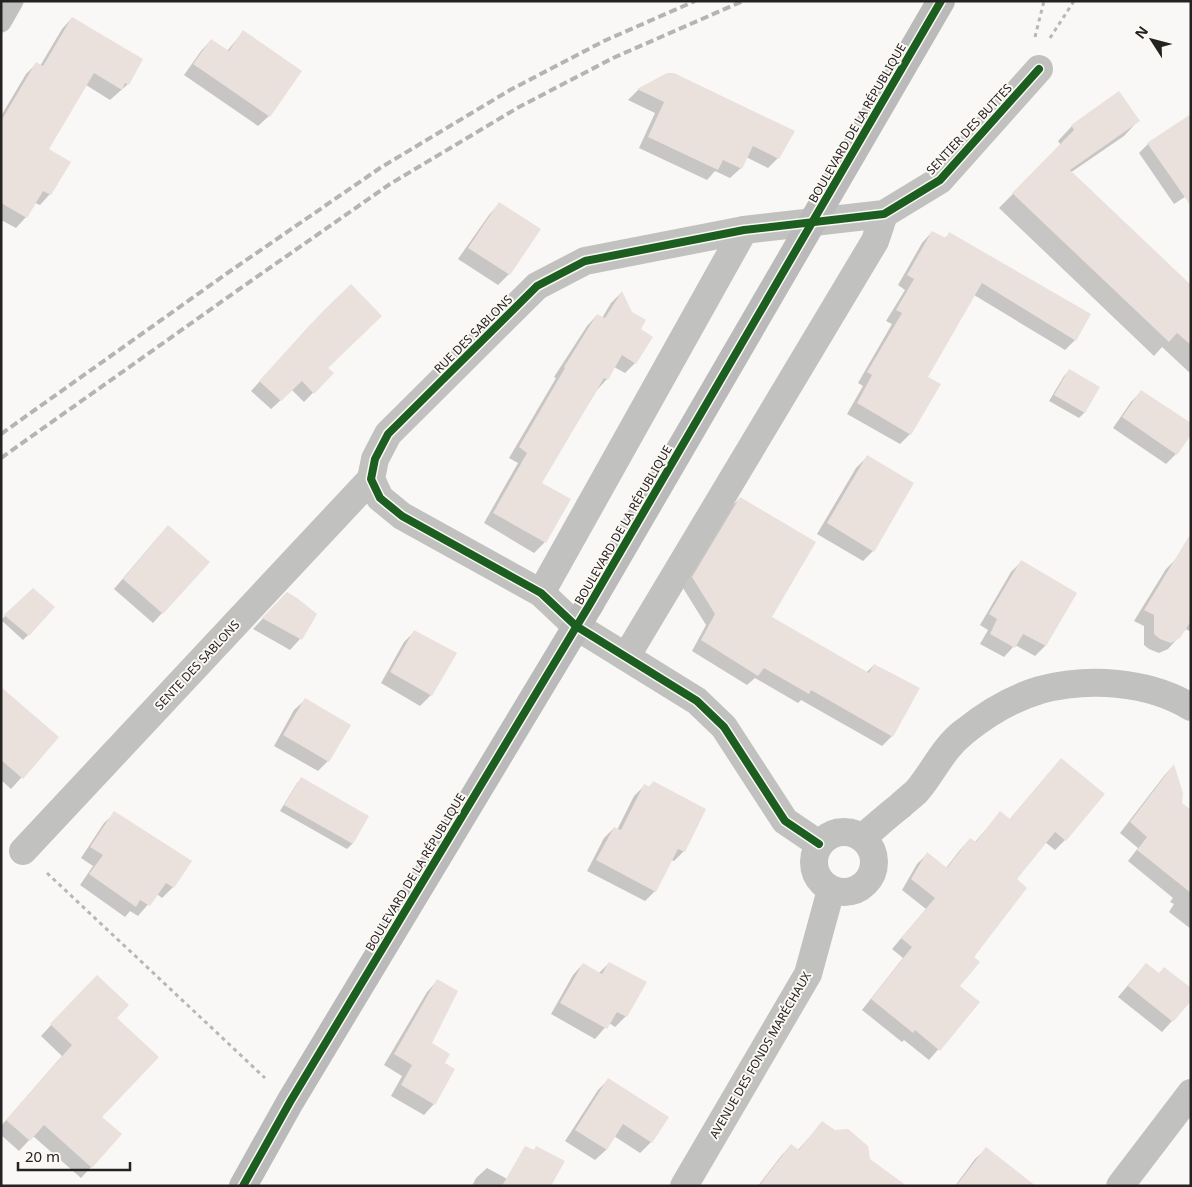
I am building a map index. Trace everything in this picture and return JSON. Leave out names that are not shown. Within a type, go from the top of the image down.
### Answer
[{"type":"main road","name":"BOULEVARD DE LA RÉPUBLIQUE","points":[[243,1186],[290,1102],[583,615],[940,1]]},
{"type":"street","name":"SENTIER DES BUTTES","points":[[884,214],[940,180],[1036,57]]},
{"type":"street","points":[[626,657],[875,241],[884,214]]},
{"type":"street","name":"RUE DES SABLONS","points":[[371,479],[375,459],[388,434],[537,286],[585,261],[744,230],[884,214]]},
{"type":"street","points":[[541,593],[744,230]]},
{"type":"street","points":[[371,479],[380,498],[402,516],[583,615],[626,657],[697,701],[724,727],[785,821],[819,844]]},
{"type":"street","name":"SENTE DES SABLONS","points":[[23,850],[371,479]]},
{"type":"street","points":[[862,838],[916,791],[945,749],[963,732],[995,709],[1038,691],[1065,685],[1115,683],[1154,691],[1182,701],[1191,707]]},
{"type":"street","points":[[835,833],[854,833],[862,838],[869,845],[873,854],[872,874],[867,882],[850,892],[840,893],[823,885],[814,870],[815,852],[819,844],[826,837],[835,833]]},
{"type":"street","name":"AVENUE DES FONDS MARÉCHAUX","points":[[684,1186],[808,974],[831,890]]},
{"type":"street","points":[[1120,1186],[1191,1093]]},
{"type":"lane","points":[[1,22],[13,1]]},
{"type":"path","points":[[1036,57],[1044,1]]},
{"type":"path","points":[[1036,57],[1074,1]]},
{"type":"path","points":[[23,850],[290,1102]]},
{"type":"building","points":[[72,17],[143,59],[129,85],[125,83],[122,90],[94,73],[49,149],[71,162],[51,195],[43,191],[27,218],[1,203],[1,121],[36,62],[43,66]]},
{"type":"building","points":[[243,30],[302,71],[270,117],[193,64],[211,39],[229,51]]},
{"type":"building","points":[[667,73],[674,73],[795,131],[779,159],[753,146],[742,169],[723,160],[718,170],[648,137],[664,102],[637,89]]},
{"type":"building","points":[[1119,91],[1140,121],[1070,170],[1191,285],[1191,345],[1177,333],[1169,342],[1012,193],[1074,130],[1071,125]]},
{"type":"building","points":[[1191,114],[1191,206],[1147,143]]},
{"type":"building","points":[[499,202],[541,229],[510,275],[468,248]]},
{"type":"building","points":[[932,231],[946,238],[949,232],[1091,314],[1076,341],[982,283],[928,377],[941,384],[911,435],[857,403],[872,375],[867,372],[902,313],[896,310],[914,279],[907,275]]},
{"type":"building","points":[[351,284],[382,316],[328,368],[334,373],[314,394],[302,381],[281,401],[259,381],[322,312]]},
{"type":"building","points":[[622,291],[632,312],[646,320],[641,329],[653,337],[636,364],[622,355],[608,380],[604,378],[542,483],[571,499],[546,543],[493,513],[527,453],[519,447],[564,367],[597,314],[605,318]]},
{"type":"building","points":[[1069,369],[1100,387],[1085,413],[1054,395]]},
{"type":"building","points":[[1141,390],[1191,423],[1191,435],[1177,455],[1122,417]]},
{"type":"building","points":[[867,455],[914,483],[874,552],[827,523]]},
{"type":"building","points":[[740,497],[816,542],[772,617],[869,673],[874,664],[920,688],[893,737],[811,690],[809,694],[764,668],[758,676],[701,640],[715,614],[692,577]]},
{"type":"building","points":[[168,525],[210,562],[163,614],[123,579]]},
{"type":"building","points":[[1191,533],[1191,621],[1180,638],[1171,643],[1160,639],[1154,634],[1154,615],[1144,610]]},
{"type":"building","points":[[1021,560],[1077,593],[1046,646],[1023,634],[1015,648],[990,634],[997,619],[989,614]]},
{"type":"building","points":[[33,588],[55,607],[29,636],[4,615]]},
{"type":"building","points":[[287,592],[317,614],[302,640],[262,618]]},
{"type":"building","points":[[414,630],[457,653],[432,696],[390,672]]},
{"type":"building","points":[[1,687],[59,737],[23,779],[1,760]]},
{"type":"building","points":[[305,698],[351,725],[329,762],[283,735]]},
{"type":"building","points":[[1061,758],[1105,794],[1066,841],[1055,832],[1017,879],[1027,888],[974,957],[980,962],[960,986],[980,1002],[940,1051],[915,1030],[913,1033],[871,999],[912,947],[901,938],[935,898],[911,879],[927,852],[947,868],[970,838],[976,842],[1000,811],[1010,819]]},
{"type":"building","points":[[1174,764],[1183,793],[1182,803],[1191,810],[1191,893],[1137,850],[1147,837],[1130,822]]},
{"type":"building","points":[[301,777],[369,816],[353,844],[284,805]]},
{"type":"building","points":[[653,781],[706,809],[685,852],[678,849],[656,892],[596,860],[614,827],[621,830],[644,784],[650,787]]},
{"type":"building","points":[[114,811],[192,861],[174,888],[166,883],[150,906],[140,900],[136,907],[89,874],[103,855],[90,847]]},
{"type":"building","points":[[609,962],[647,982],[627,1017],[617,1012],[607,1029],[560,1003],[583,963],[602,974]]},
{"type":"building","points":[[1146,963],[1159,973],[1164,967],[1191,988],[1191,1001],[1173,1022],[1128,986]]},
{"type":"building","points":[[97,975],[129,1005],[117,1018],[159,1057],[102,1117],[122,1134],[92,1168],[44,1125],[30,1141],[6,1120],[72,1045],[50,1024]]},
{"type":"building","points":[[437,979],[458,991],[432,1043],[450,1054],[445,1063],[455,1069],[435,1105],[401,1085],[412,1065],[394,1054]]},
{"type":"building","points":[[608,1078],[669,1117],[652,1143],[623,1124],[607,1150],[575,1130]]},
{"type":"building","points":[[822,1121],[835,1130],[848,1129],[868,1146],[870,1159],[907,1186],[759,1186],[791,1144],[799,1150]]},
{"type":"building","points":[[525,1146],[534,1150],[536,1146],[565,1161],[551,1186],[502,1186]]},
{"type":"building","points":[[986,1147],[1036,1186],[956,1186]]},
{"type":"railway","points":[[1,434],[226,274],[380,168],[510,90],[604,41],[695,1]]},
{"type":"railway","points":[[1,458],[390,184],[519,107],[613,58],[743,1]]},
{"type":"cycle path","points":[[243,1186],[290,1102],[590,604],[941,1]]},
{"type":"cycle path","points":[[819,844],[785,821],[724,727],[697,701],[576,626],[541,593],[402,516],[380,498],[371,479],[375,459],[388,434],[537,286],[585,261],[744,230],[884,214],[940,180],[1039,69]]}]
